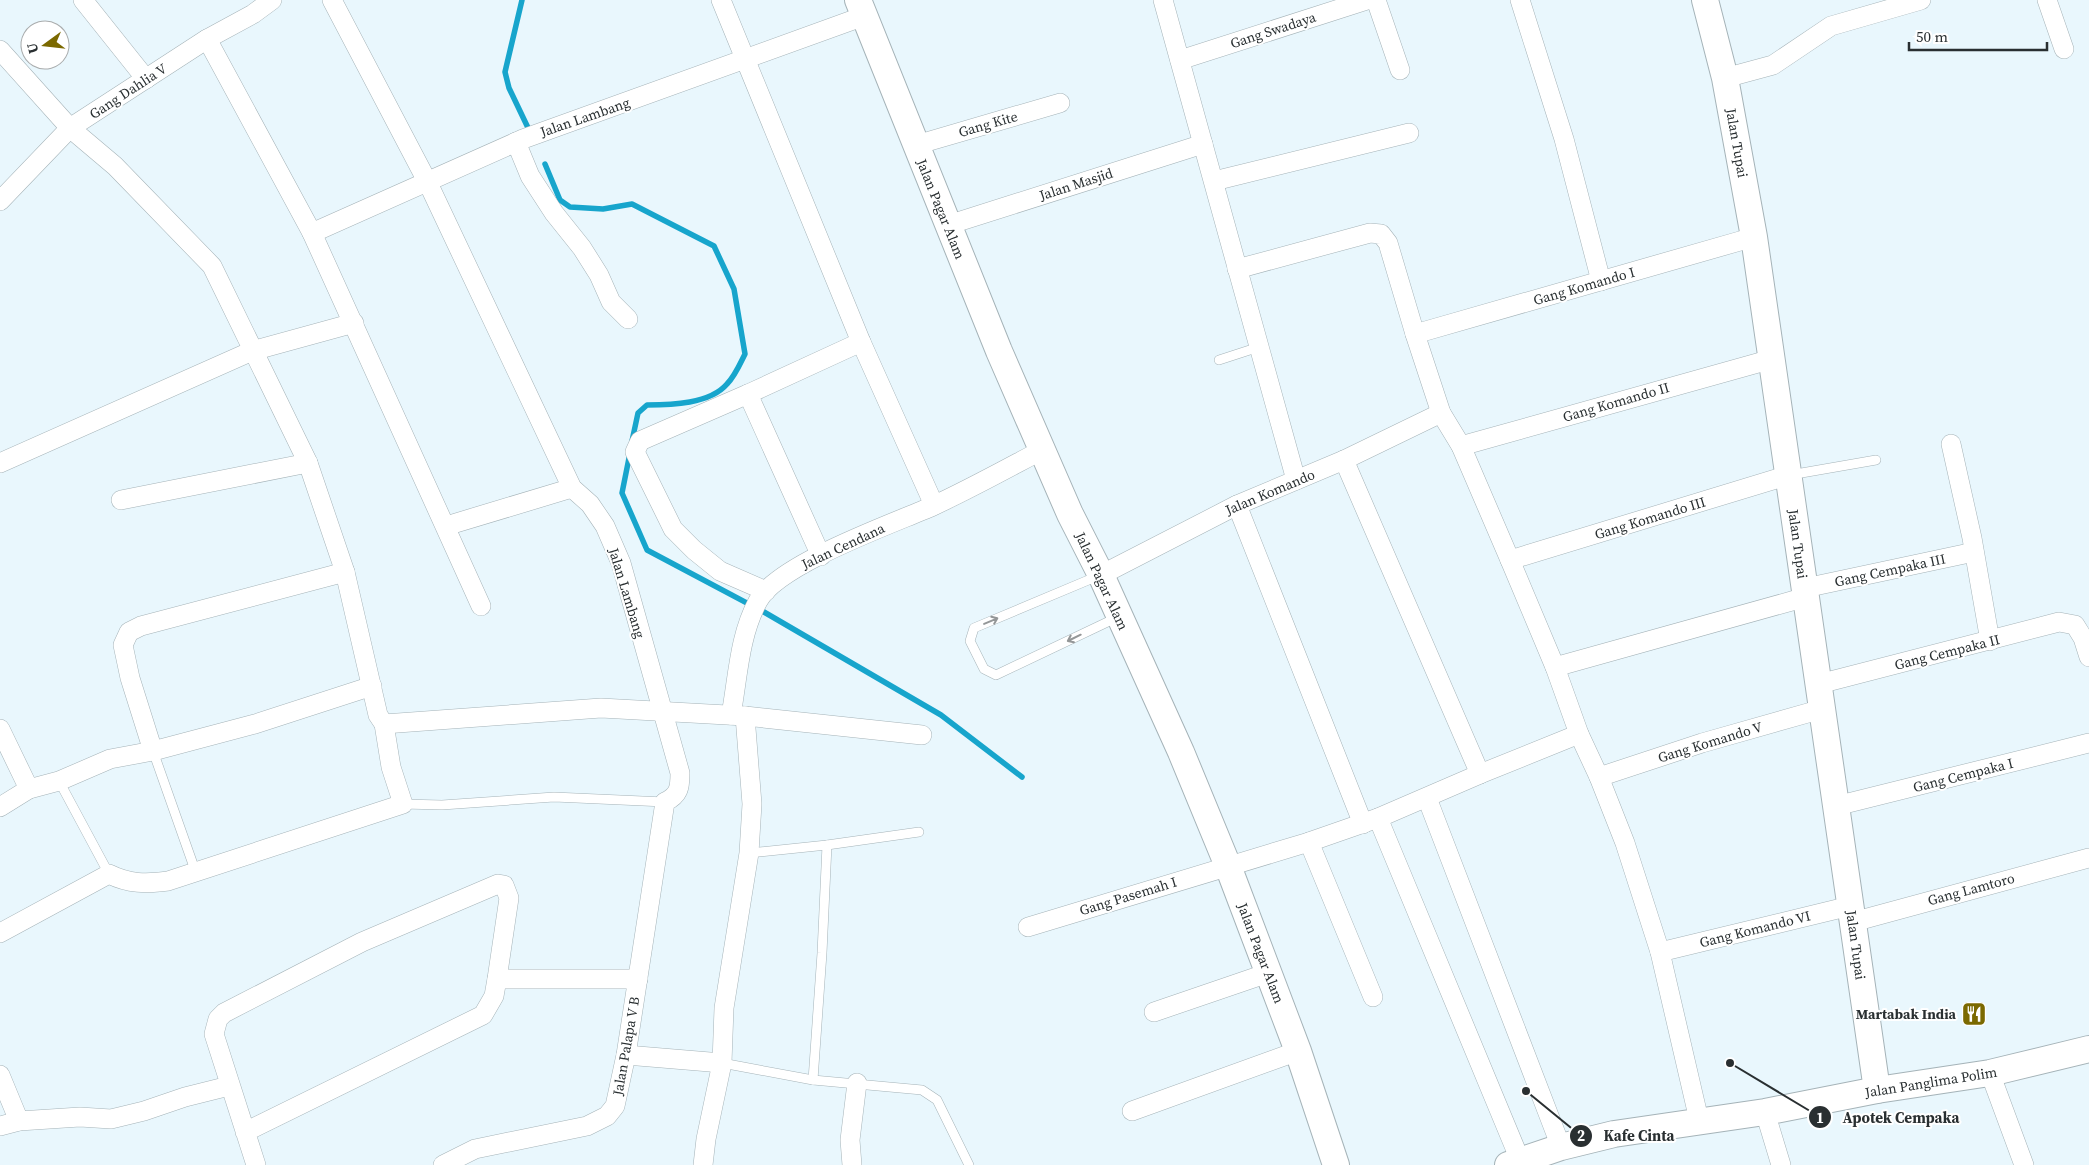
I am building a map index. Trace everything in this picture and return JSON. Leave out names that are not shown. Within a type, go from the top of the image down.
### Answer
[{"type":"street","points":[[83,0],[146,79]]},
{"type":"street","name":"Gang Dahlia V","points":[[0,201],[70,128],[207,39],[248,7],[272,0]]},
{"type":"street","points":[[332,0],[428,183],[572,488],[446,526]]},
{"type":"street","points":[[721,0],[861,342],[934,505]]},
{"type":"street","points":[[1163,0],[1296,480]]},
{"type":"street","name":"Gang Swadaya","points":[[1180,60],[1367,0]]},
{"type":"street","points":[[1376,0],[1400,70]]},
{"type":"street","points":[[1520,0],[1564,139],[1601,281]]},
{"type":"street","name":"Jalan Tupai","points":[[1705,0],[1726,78],[1754,237],[1877,1090]]},
{"type":"street","points":[[1726,78],[1773,65],[1831,26],[1921,0]]},
{"type":"street","points":[[2047,0],[2064,49]]},
{"type":"street","name":"Jalan Lambang","points":[[312,233],[428,183],[520,140],[746,60],[861,8]]},
{"type":"street","name":"Jalan Pagar Alam","points":[[861,8],[998,352],[1070,514],[1101,575],[1118,617],[1181,752],[1228,866],[1298,1051],[1336,1165]]},
{"type":"street","points":[[207,39],[312,233],[481,606]]},
{"type":"street","points":[[0,50],[70,128],[115,166],[212,266],[308,463],[345,572],[378,715],[384,724],[391,767],[403,804],[168,880],[153,883],[122,880],[109,874],[0,933]]},
{"type":"street","name":"Gang Kite","points":[[916,145],[1060,103]]},
{"type":"street","points":[[1214,181],[1409,133]]},
{"type":"street","points":[[520,140],[535,183],[554,213],[582,248],[599,275],[611,302],[628,319]]},
{"type":"street","name":"Jalan Masjid","points":[[948,225],[1203,144]]},
{"type":"street","points":[[1237,269],[1370,233],[1381,234],[1388,243],[1414,334],[1441,413],[1460,446],[1510,560],[1555,668],[1579,734],[1600,777],[1625,842],[1660,952],[1699,1120]]},
{"type":"street","name":"Gang Komando I","points":[[1414,334],[1754,237]]},
{"type":"street","points":[[2,458],[252,351],[354,323]]},
{"type":"street","points":[[762,596],[720,571],[672,529],[635,452],[640,441],[861,342]]},
{"type":"street","name":"Gang Komando II","points":[[1460,446],[1772,359]]},
{"type":"street","points":[[748,394],[821,556]]},
{"type":"street","name":"Jalan Komando","points":[[1101,575],[1237,505],[1344,460],[1441,413]]},
{"type":"street","points":[[1951,444],[1974,552],[1990,641]]},
{"type":"street","name":"Jalan Cendana","points":[[703,1165],[706,1138],[722,1064],[724,1008],[749,852],[752,804],[738,716],[738,660],[748,626],[762,596],[781,576],[934,505],[1042,450]]},
{"type":"street","points":[[1344,460],[1480,774]]},
{"type":"street","points":[[121,500],[308,463]]},
{"type":"street","name":"Gang Komando III","points":[[1510,560],[1789,475]]},
{"type":"street","name":"Jalan Lambang","points":[[572,488],[590,504],[605,526],[621,563],[680,773],[680,788],[673,798],[665,802]]},
{"type":"street","points":[[1237,505],[1514,1162]]},
{"type":"street","name":"Gang Cempaka III","points":[[1555,668],[1806,592],[1974,552]]},
{"type":"street","points":[[153,751],[130,678],[123,645],[129,632],[141,626],[345,572]]},
{"type":"street","name":"Gang Cempaka II","points":[[1820,696],[1990,641],[2059,622],[2074,625],[2083,638],[2089,657]]},
{"type":"street","points":[[0,807],[30,789],[59,781],[110,759],[153,751],[256,724],[372,686]]},
{"type":"street","name":"Gang Komando V","points":[[1600,777],[1702,743],[1820,696]]},
{"type":"street","points":[[384,724],[601,708],[661,710],[738,716],[922,735]]},
{"type":"street","points":[[0,729],[30,789]]},
{"type":"street","name":"Gang Pasemah I","points":[[1028,927],[1309,842],[1371,821],[1579,734]]},
{"type":"street","name":"Gang Cempaka I","points":[[1836,806],[2089,743]]},
{"type":"street","points":[[1427,798],[1561,1147]]},
{"type":"street","name":"Jalan Palapa V B","points":[[442,1165],[475,1149],[587,1126],[607,1116],[615,1106],[626,1055],[665,802]]},
{"type":"street","points":[[1309,842],[1373,997]]},
{"type":"street","name":"Gang Lamtoro","points":[[1851,914],[2089,858]]},
{"type":"street","points":[[244,1132],[483,1015],[494,996],[498,979],[509,898],[504,885],[498,884],[362,942],[224,1013],[218,1019],[214,1034],[229,1086],[244,1132],[256,1165]]},
{"type":"street","name":"Gang Komando VI","points":[[1660,952],[1851,914]]},
{"type":"street","points":[[1154,1012],[1268,973]]},
{"type":"street","points":[[498,979],[638,979]]},
{"type":"street","name":"Jalan Panglima Polim","points":[[1514,1162],[1561,1147],[1614,1134],[1699,1120],[1765,1112],[1877,1090],[1990,1073],[2089,1049]]},
{"type":"street","points":[[1132,1111],[1298,1051]]},
{"type":"street","points":[[626,1055],[722,1064]]},
{"type":"street","points":[[1990,1073],[2024,1165]]},
{"type":"street","points":[[0,1075],[19,1121]]},
{"type":"street","points":[[852,1165],[850,1140],[857,1084]]},
{"type":"street","points":[[0,1126],[19,1121],[80,1117],[111,1119],[144,1112],[185,1097],[229,1086]]},
{"type":"street","points":[[1765,1112],[1781,1165]]},
{"type":"lane","points":[[1218,360],[1259,347]]},
{"type":"lane","points":[[1789,475],[1876,460]]},
{"type":"lane","points":[[1101,575],[974,628],[970,641],[984,669],[996,675],[1118,617]]},
{"type":"lane","points":[[153,751],[195,870]]},
{"type":"lane","points":[[59,781],[109,874]]},
{"type":"lane","points":[[403,804],[442,805],[554,797],[665,802]]},
{"type":"lane","points":[[749,852],[827,846],[919,832]]},
{"type":"lane","points":[[813,1080],[827,846]]},
{"type":"lane","points":[[722,1064],[813,1080],[922,1090],[937,1100],[969,1165]]},
{"type":"waterway","points":[[522,0],[505,72],[509,88],[530,132]]},
{"type":"waterway","points":[[545,164],[560,200],[570,207],[603,209],[632,204],[714,246],[734,289],[745,354],[737,370],[727,384],[711,396],[678,404],[647,405],[638,413],[632,441]]},
{"type":"waterway","points":[[630,453],[622,493],[647,550],[764,612],[941,715],[1022,777]]},
{"type":"place","name":"Martabak India","points":[[1974,1014]]},
{"type":"place","name":"Apotek Cempaka","points":[[1730,1063]]},
{"type":"place","name":"Kafe Cinta","points":[[1526,1091]]}]
